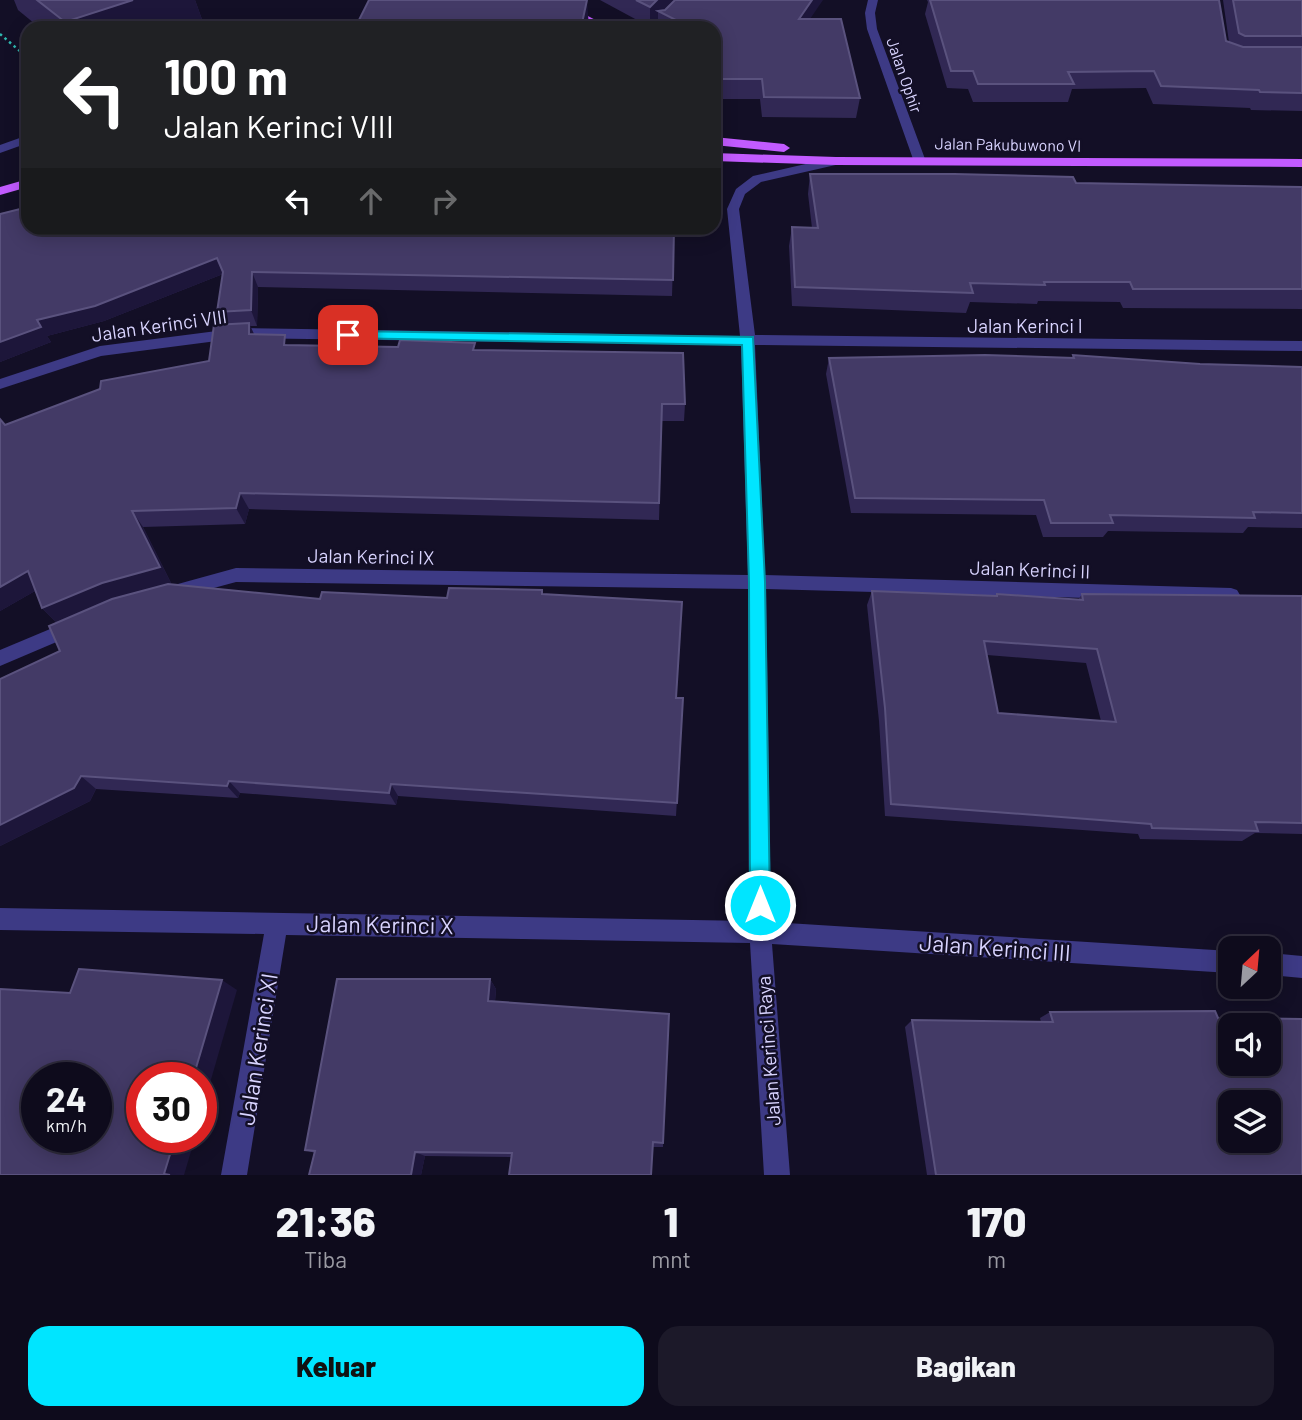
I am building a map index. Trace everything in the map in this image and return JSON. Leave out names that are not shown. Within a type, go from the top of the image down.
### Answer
[{"type":"main road","points":[[549,0],[592,21]]},
{"type":"main road","points":[[721,142],[793,149],[836,160]]},
{"type":"main road","name":"Jalan Pakubuwono VI","points":[[721,157],[1302,165]]},
{"type":"main road","points":[[0,191],[21,185]]},
{"type":"street","name":"Jalan Ophir","points":[[873,0],[870,13],[873,29],[919,159]]},
{"type":"street","points":[[0,149],[21,142]]},
{"type":"street","name":"Jalan Kerinci Raya","points":[[777,1175],[760,932],[757,582],[748,340],[733,209],[740,192],[757,179],[836,160]]},
{"type":"street","name":"Jalan Kerinci VIII","points":[[0,384],[100,351],[240,333],[727,342],[748,340]]},
{"type":"street","name":"Jalan Kerinci I","points":[[748,340],[1302,346]]},
{"type":"street","name":"Jalan Kerinci IX","points":[[160,596],[236,575],[757,582]]},
{"type":"street","name":"Jalan Kerinci II","points":[[757,582],[1247,596]]},
{"type":"street","points":[[0,658],[85,622]]},
{"type":"street","name":"Jalan Kerinci X","points":[[0,919],[760,932]]},
{"type":"street","name":"Jalan Kerinci XI","points":[[234,1175],[243,1134],[276,922]]},
{"type":"street","name":"Jalan Kerinci III","points":[[760,932],[1218,961]]},
{"type":"street","points":[[1281,965],[1302,967]]},
{"type":"path","points":[[0,34],[21,52]]},
{"type":"building","points":[[37,0],[133,0],[68,21],[64,21]]},
{"type":"building","points":[[369,0],[587,0],[582,21],[358,21]]},
{"type":"building","points":[[636,0],[657,0],[650,7]]},
{"type":"building","points":[[675,0],[812,0],[799,19],[841,19],[860,98],[764,97],[762,79],[721,79],[721,21],[678,21],[658,11],[665,10]]},
{"type":"building","points":[[930,0],[1219,0],[1226,41],[1243,47],[1302,47],[1302,93],[1161,86],[1154,71],[1068,72],[1074,84],[978,84],[973,71],[951,71]]},
{"type":"building","points":[[1233,0],[1302,0],[1302,36],[1245,36],[1239,33]]},
{"type":"building","points":[[810,174],[1073,177],[1076,183],[1302,187],[1302,289],[1133,289],[1130,282],[1044,282],[1045,285],[970,283],[973,293],[795,287],[792,227],[818,228]]},
{"type":"building","points":[[21,209],[21,235],[674,235],[673,280],[252,272],[251,310],[217,312],[223,272],[217,258],[95,306],[37,320],[41,327],[0,342],[0,214]]},
{"type":"building","points":[[249,323],[249,334],[285,335],[284,345],[398,347],[400,340],[475,343],[473,350],[683,353],[685,404],[662,404],[659,503],[240,493],[236,508],[132,511],[160,567],[102,583],[42,608],[28,571],[0,587],[0,419],[5,425],[100,389],[101,381],[209,361],[214,325]]},
{"type":"building","points":[[985,355],[1074,358],[1073,355],[1200,364],[1302,367],[1302,513],[1253,512],[1255,518],[1110,515],[1113,523],[1051,523],[1044,500],[855,498],[829,358]]},
{"type":"building","points":[[168,584],[320,599],[322,592],[447,598],[449,588],[542,590],[542,594],[682,602],[676,698],[683,698],[677,803],[391,784],[389,793],[229,781],[227,786],[81,776],[74,788],[0,825],[0,679],[60,651],[49,626],[112,599]]},
{"type":"building","points":[[872,591],[997,594],[1083,600],[1082,594],[1302,596],[1302,823],[1255,822],[1258,831],[1152,828],[1151,824],[891,804],[885,708]],"holes":[[[984,641],[1097,649],[1116,722],[998,713]]]},
{"type":"building","points":[[79,969],[222,980],[198,1062],[126,1062],[126,1153],[170,1153],[164,1174],[170,1175],[0,1175],[0,989],[70,993]]},
{"type":"building","points":[[337,979],[490,979],[488,1001],[669,1014],[663,1143],[653,1142],[651,1175],[509,1175],[512,1153],[415,1152],[411,1175],[309,1175],[315,1151],[305,1150]]},
{"type":"building","points":[[1215,1011],[1218,1018],[1218,1076],[1281,1076],[1281,1019],[1302,1019],[1302,1175],[936,1175],[912,1020],[1053,1022],[1050,1012]]},
{"type":"route","points":[[348,335],[727,342],[748,340],[757,582],[760,905]]}]
